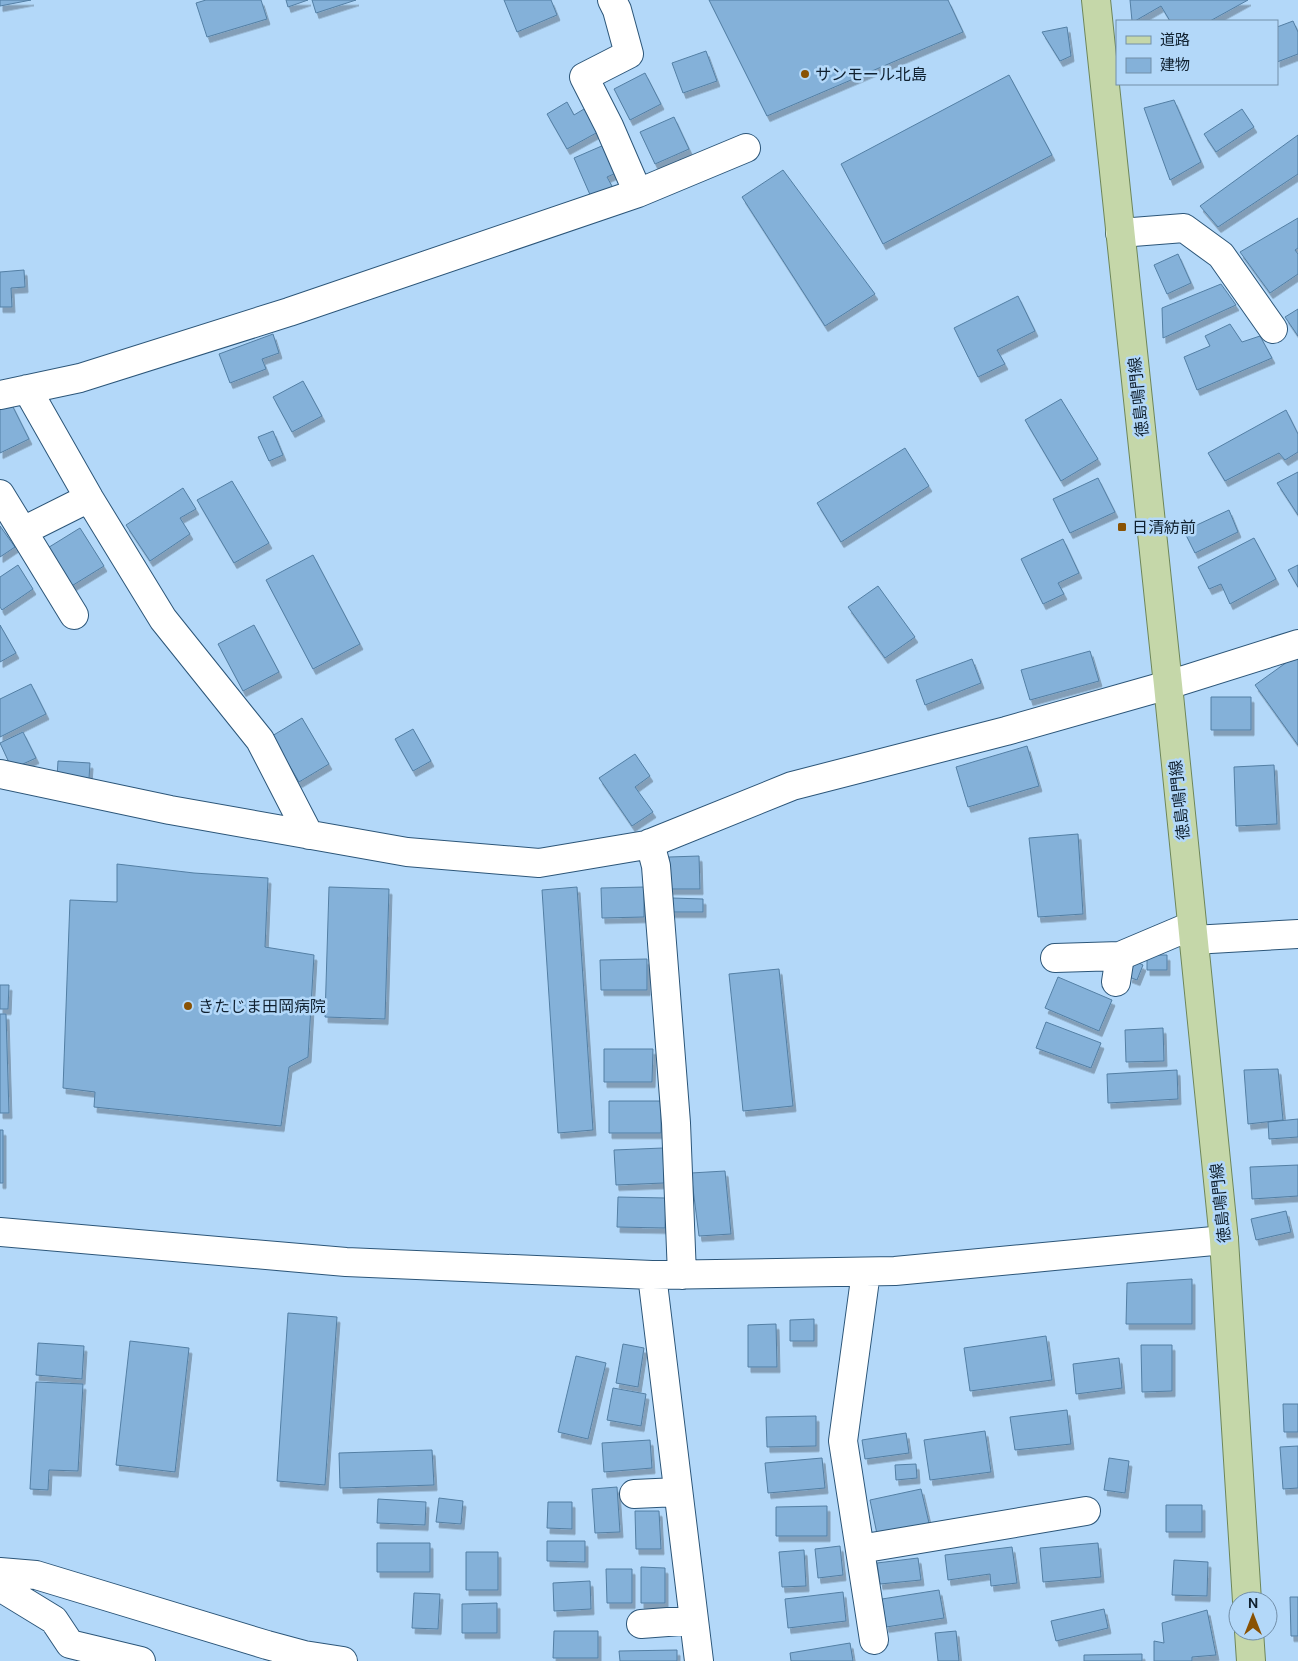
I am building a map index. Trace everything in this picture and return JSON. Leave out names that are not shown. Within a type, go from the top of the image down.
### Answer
[{"type":"main road","name":"徳島鳴門線","points":[[1096,0],[1224,1240],[1246,1591]]},
{"type":"main road","points":[[1250,1641],[1251,1661]]},
{"type":"street","points":[[612,0],[617,10],[629,54],[584,76],[609,126],[638,193]]},
{"type":"street","points":[[0,394],[80,378],[289,312],[638,193],[746,148]]},
{"type":"street","points":[[1120,233],[1184,228],[1221,255],[1273,329]]},
{"type":"street","points":[[27,389],[89,498],[163,619],[260,740],[309,835]]},
{"type":"street","points":[[0,494],[74,615]]},
{"type":"street","points":[[23,531],[89,498]]},
{"type":"street","points":[[0,774],[170,810],[407,852],[539,863],[650,843],[792,786],[1006,731],[1168,685],[1298,644]]},
{"type":"street","points":[[650,843],[656,866],[676,1123],[682,1275]]},
{"type":"street","points":[[1055,958],[1118,969],[1192,933],[1298,934]]},
{"type":"street","points":[[0,1232],[346,1262],[652,1275],[895,1271],[1224,1240]]},
{"type":"street","points":[[866,1272],[843,1441],[874,1640]]},
{"type":"street","points":[[652,1275],[699,1661]]},
{"type":"street","points":[[634,1494],[678,1492]]},
{"type":"street","points":[[860,1549],[1086,1511]]},
{"type":"street","points":[[0,1572],[36,1576],[267,1645],[343,1661]]},
{"type":"street","points":[[0,1587],[54,1620],[70,1644],[141,1661]]},
{"type":"street","points":[[641,1624],[694,1620]]},
{"type":"building","points":[[0,0],[31,0],[0,6]]},
{"type":"building","points":[[206,0],[261,0],[267,19],[207,37],[196,3]]},
{"type":"building","points":[[286,0],[308,0],[288,7]]},
{"type":"building","points":[[312,0],[356,0],[316,13]]},
{"type":"building","points":[[504,0],[551,0],[557,15],[517,32]]},
{"type":"building","name":"サンモール北島","points":[[709,0],[948,0],[963,32],[767,116]]},
{"type":"building","points":[[1130,0],[1248,0],[1212,20],[1169,20],[1161,6],[1137,20],[1132,20]]},
{"type":"building","points":[[1293,21],[1298,32],[1298,54],[1278,62],[1278,27]]},
{"type":"building","points":[[1067,27],[1071,56],[1060,61],[1042,32]]},
{"type":"building","points":[[706,51],[717,81],[683,93],[672,63]]},
{"type":"building","points":[[645,73],[661,104],[630,120],[614,89]]},
{"type":"building","points":[[1009,75],[1052,155],[883,244],[841,164]]},
{"type":"building","points":[[1174,100],[1201,162],[1170,180],[1144,108]]},
{"type":"building","points":[[567,102],[574,115],[584,109],[598,132],[567,149],[547,114]]},
{"type":"building","points":[[1242,109],[1254,127],[1216,152],[1204,134]]},
{"type":"building","points":[[674,117],[689,149],[655,164],[640,132]]},
{"type":"building","points":[[1298,135],[1298,174],[1218,227],[1200,206]]},
{"type":"building","points":[[604,145],[616,173],[607,177],[613,188],[591,197],[574,158]]},
{"type":"building","points":[[783,170],[875,294],[825,326],[742,197]]},
{"type":"building","points":[[1298,218],[1298,248],[1295,250],[1298,254],[1298,274],[1270,293],[1240,252]]},
{"type":"building","points":[[1178,254],[1191,283],[1167,294],[1154,265]]},
{"type":"building","points":[[24,270],[25,287],[11,288],[12,307],[0,307],[0,272]]},
{"type":"building","points":[[1221,284],[1236,305],[1163,338],[1162,308]]},
{"type":"building","points":[[1018,296],[1035,331],[997,350],[1005,364],[978,377],[954,328]]},
{"type":"building","points":[[1298,309],[1298,336],[1285,317]]},
{"type":"building","points":[[1230,324],[1242,342],[1260,336],[1272,358],[1197,390],[1184,357],[1210,346],[1205,336]]},
{"type":"building","points":[[273,334],[279,353],[262,359],[266,369],[230,383],[219,354]]},
{"type":"building","points":[[303,381],[322,416],[292,432],[273,397]]},
{"type":"building","points":[[1061,399],[1098,459],[1061,481],[1025,420]]},
{"type":"building","points":[[11,403],[29,439],[0,453],[0,408]]},
{"type":"building","points":[[1286,410],[1298,434],[1298,452],[1285,460],[1279,453],[1225,481],[1208,453]]},
{"type":"building","points":[[273,431],[283,455],[269,461],[258,437]]},
{"type":"building","points":[[905,448],[929,486],[841,542],[817,503]]},
{"type":"building","points":[[1298,472],[1298,515],[1277,483]]},
{"type":"building","points":[[1098,478],[1115,512],[1070,533],[1053,499]]},
{"type":"building","points":[[232,481],[269,543],[234,563],[197,500]]},
{"type":"building","points":[[183,488],[196,509],[180,518],[190,534],[150,561],[126,525]]},
{"type":"building","points":[[1229,510],[1238,532],[1195,553],[1184,531]]},
{"type":"building","points":[[0,526],[15,547],[0,557]]},
{"type":"building","points":[[80,528],[104,566],[70,587],[46,549]]},
{"type":"building","points":[[1254,538],[1276,579],[1230,604],[1221,584],[1209,589],[1198,567]]},
{"type":"building","points":[[1063,539],[1079,573],[1058,583],[1064,594],[1043,604],[1021,559]]},
{"type":"building","points":[[313,555],[360,644],[313,669],[266,580]]},
{"type":"building","points":[[18,565],[33,589],[2,610],[0,607],[0,577]]},
{"type":"building","points":[[1298,565],[1298,587],[1288,570]]},
{"type":"building","points":[[878,586],[915,637],[885,658],[848,607]]},
{"type":"building","points":[[0,625],[16,653],[0,662]]},
{"type":"building","points":[[254,625],[279,672],[243,691],[218,644]]},
{"type":"building","points":[[1090,651],[1099,681],[1030,700],[1021,670]]},
{"type":"building","points":[[1298,656],[1298,745],[1255,685]]},
{"type":"building","points":[[972,659],[981,683],[925,705],[916,680]]},
{"type":"building","points":[[31,684],[46,714],[0,737],[0,699]]},
{"type":"building","points":[[1211,697],[1251,697],[1251,730],[1211,730]]},
{"type":"building","points":[[302,718],[329,764],[299,782],[272,736]]},
{"type":"building","points":[[413,729],[431,761],[413,771],[395,739]]},
{"type":"building","points":[[23,732],[36,758],[12,769],[0,743]]},
{"type":"building","points":[[1027,746],[1039,786],[968,807],[956,767]]},
{"type":"building","points":[[635,754],[650,776],[635,787],[653,812],[632,826],[599,778]]},
{"type":"building","points":[[58,761],[90,763],[89,779],[57,777]]},
{"type":"building","points":[[1274,765],[1277,824],[1236,826],[1234,767]]},
{"type":"building","points":[[1078,834],[1083,914],[1038,917],[1029,838]]},
{"type":"building","points":[[699,856],[700,889],[670,889],[669,857]]},
{"type":"building","name":"きたじま田岡病院","points":[[117,864],[194,873],[268,878],[265,947],[314,955],[308,1057],[289,1067],[281,1126],[94,1107],[95,1092],[63,1088],[70,900],[117,902]]},
{"type":"building","points":[[329,887],[389,889],[385,1019],[325,1017]]},
{"type":"building","points":[[577,887],[593,1130],[558,1133],[542,890]]},
{"type":"building","points":[[644,887],[644,917],[602,918],[601,888]]},
{"type":"building","points":[[672,898],[703,899],[703,912],[672,912]]},
{"type":"building","points":[[1147,955],[1167,955],[1167,970],[1147,970]]},
{"type":"building","points":[[647,959],[647,990],[601,990],[600,960]]},
{"type":"building","points":[[1135,961],[1143,965],[1137,980],[1129,977]]},
{"type":"building","points":[[779,969],[793,1106],[743,1111],[729,974]]},
{"type":"building","points":[[1058,977],[1112,1000],[1099,1031],[1045,1008]]},
{"type":"building","points":[[0,985],[9,985],[8,1009],[0,1009]]},
{"type":"building","points":[[0,1014],[6,1014],[9,1113],[0,1113]]},
{"type":"building","points":[[1046,1022],[1101,1043],[1091,1068],[1036,1048]]},
{"type":"building","points":[[1163,1028],[1164,1061],[1126,1062],[1125,1030]]},
{"type":"building","points":[[604,1049],[653,1049],[652,1082],[604,1082]]},
{"type":"building","points":[[1278,1069],[1283,1120],[1248,1124],[1244,1070]]},
{"type":"building","points":[[1177,1070],[1178,1099],[1108,1103],[1107,1074]]},
{"type":"building","points":[[609,1101],[661,1101],[661,1133],[609,1133]]},
{"type":"building","points":[[1298,1119],[1298,1137],[1269,1139],[1268,1122]]},
{"type":"building","points":[[0,1130],[3,1130],[3,1183],[0,1183]]},
{"type":"building","points":[[663,1148],[664,1183],[616,1185],[614,1150]]},
{"type":"building","points":[[1298,1165],[1298,1196],[1252,1199],[1250,1167]]},
{"type":"building","points":[[725,1171],[731,1234],[699,1236],[691,1173]]},
{"type":"building","points":[[618,1197],[666,1198],[665,1228],[617,1227]]},
{"type":"building","points":[[1286,1211],[1291,1232],[1256,1240],[1251,1219]]},
{"type":"building","points":[[1192,1279],[1192,1324],[1126,1324],[1127,1283]]},
{"type":"building","points":[[288,1313],[337,1317],[325,1485],[277,1481]]},
{"type":"building","points":[[814,1319],[814,1341],[790,1341],[790,1320]]},
{"type":"building","points":[[776,1324],[777,1367],[748,1367],[748,1325]]},
{"type":"building","points":[[1046,1336],[1052,1380],[970,1391],[964,1348]]},
{"type":"building","points":[[130,1341],[189,1348],[175,1472],[116,1465]]},
{"type":"building","points":[[38,1343],[84,1346],[82,1379],[36,1375]]},
{"type":"building","points":[[623,1344],[644,1348],[638,1387],[616,1383]]},
{"type":"building","points":[[1141,1345],[1172,1345],[1172,1391],[1142,1392]]},
{"type":"building","points":[[576,1356],[606,1363],[588,1439],[558,1432]]},
{"type":"building","points":[[1119,1358],[1122,1388],[1076,1394],[1073,1364]]},
{"type":"building","points":[[36,1382],[83,1384],[78,1471],[49,1470],[48,1490],[30,1489]]},
{"type":"building","points":[[613,1388],[646,1394],[641,1426],[607,1420]]},
{"type":"building","points":[[1283,1404],[1298,1404],[1298,1432],[1284,1432]]},
{"type":"building","points":[[1067,1410],[1071,1444],[1015,1450],[1010,1417]]},
{"type":"building","points":[[816,1416],[816,1446],[767,1447],[766,1417]]},
{"type":"building","points":[[985,1431],[991,1472],[930,1480],[924,1440]]},
{"type":"building","points":[[906,1433],[909,1453],[865,1459],[862,1440]]},
{"type":"building","points":[[650,1440],[652,1468],[604,1472],[602,1443]]},
{"type":"building","points":[[1298,1446],[1298,1488],[1283,1489],[1280,1447]]},
{"type":"building","points":[[432,1450],[434,1485],[340,1488],[339,1453]]},
{"type":"building","points":[[822,1458],[825,1488],[768,1493],[765,1463]]},
{"type":"building","points":[[1109,1458],[1129,1461],[1125,1493],[1104,1490]]},
{"type":"building","points":[[916,1464],[917,1478],[896,1480],[895,1465]]},
{"type":"building","points":[[617,1487],[620,1532],[595,1533],[592,1489]]},
{"type":"building","points":[[921,1489],[929,1523],[877,1534],[870,1500]]},
{"type":"building","points":[[439,1498],[463,1501],[461,1524],[436,1522]]},
{"type":"building","points":[[378,1499],[426,1502],[425,1525],[377,1523]]},
{"type":"building","points":[[548,1502],[572,1502],[572,1529],[547,1528]]},
{"type":"building","points":[[1166,1505],[1202,1505],[1202,1532],[1166,1532]]},
{"type":"building","points":[[827,1506],[827,1536],[776,1536],[776,1507]]},
{"type":"building","points":[[635,1511],[659,1511],[661,1549],[636,1549]]},
{"type":"building","points":[[547,1541],[585,1541],[585,1562],[547,1561]]},
{"type":"building","points":[[377,1543],[430,1543],[430,1572],[377,1572]]},
{"type":"building","points":[[1098,1543],[1101,1577],[1043,1582],[1040,1548]]},
{"type":"building","points":[[840,1546],[843,1575],[818,1578],[815,1549]]},
{"type":"building","points":[[1012,1547],[1017,1583],[991,1586],[990,1574],[948,1580],[945,1555]]},
{"type":"building","points":[[804,1550],[806,1586],[782,1587],[779,1552]]},
{"type":"building","points":[[466,1552],[498,1552],[498,1590],[466,1590]]},
{"type":"building","points":[[918,1558],[921,1580],[880,1584],[877,1563]]},
{"type":"building","points":[[1174,1560],[1208,1562],[1207,1596],[1172,1595]]},
{"type":"building","points":[[641,1567],[665,1568],[665,1603],[641,1603]]},
{"type":"building","points":[[606,1569],[632,1569],[632,1603],[607,1603]]},
{"type":"building","points":[[590,1581],[591,1609],[554,1611],[553,1583]]},
{"type":"building","points":[[939,1590],[944,1618],[886,1627],[882,1599]]},
{"type":"building","points":[[843,1592],[846,1621],[788,1628],[785,1599]]},
{"type":"building","points":[[414,1593],[440,1594],[438,1629],[412,1628]]},
{"type":"building","points":[[1290,1597],[1298,1597],[1298,1636],[1291,1636]]},
{"type":"building","points":[[497,1603],[497,1633],[462,1633],[462,1604]]},
{"type":"building","points":[[1104,1609],[1108,1628],[1056,1641],[1051,1621]]},
{"type":"building","points":[[1207,1610],[1216,1655],[1192,1657],[1192,1661],[1154,1661],[1154,1641],[1164,1643],[1162,1623]]},
{"type":"building","points":[[554,1631],[598,1631],[598,1658],[553,1658]]},
{"type":"building","points":[[956,1631],[959,1661],[938,1661],[935,1633]]},
{"type":"building","points":[[850,1643],[853,1661],[791,1661],[790,1653]]},
{"type":"building","points":[[677,1650],[677,1661],[620,1661],[619,1651]]},
{"type":"building","points":[[1142,1654],[1142,1661],[1084,1661],[1084,1655]]},
{"type":"place","name":"サンモール北島","points":[[805,74]]},
{"type":"place","name":"日清紡前","points":[[1122,527]]},
{"type":"place","name":"きたじま田岡病院","points":[[188,1006]]}]
